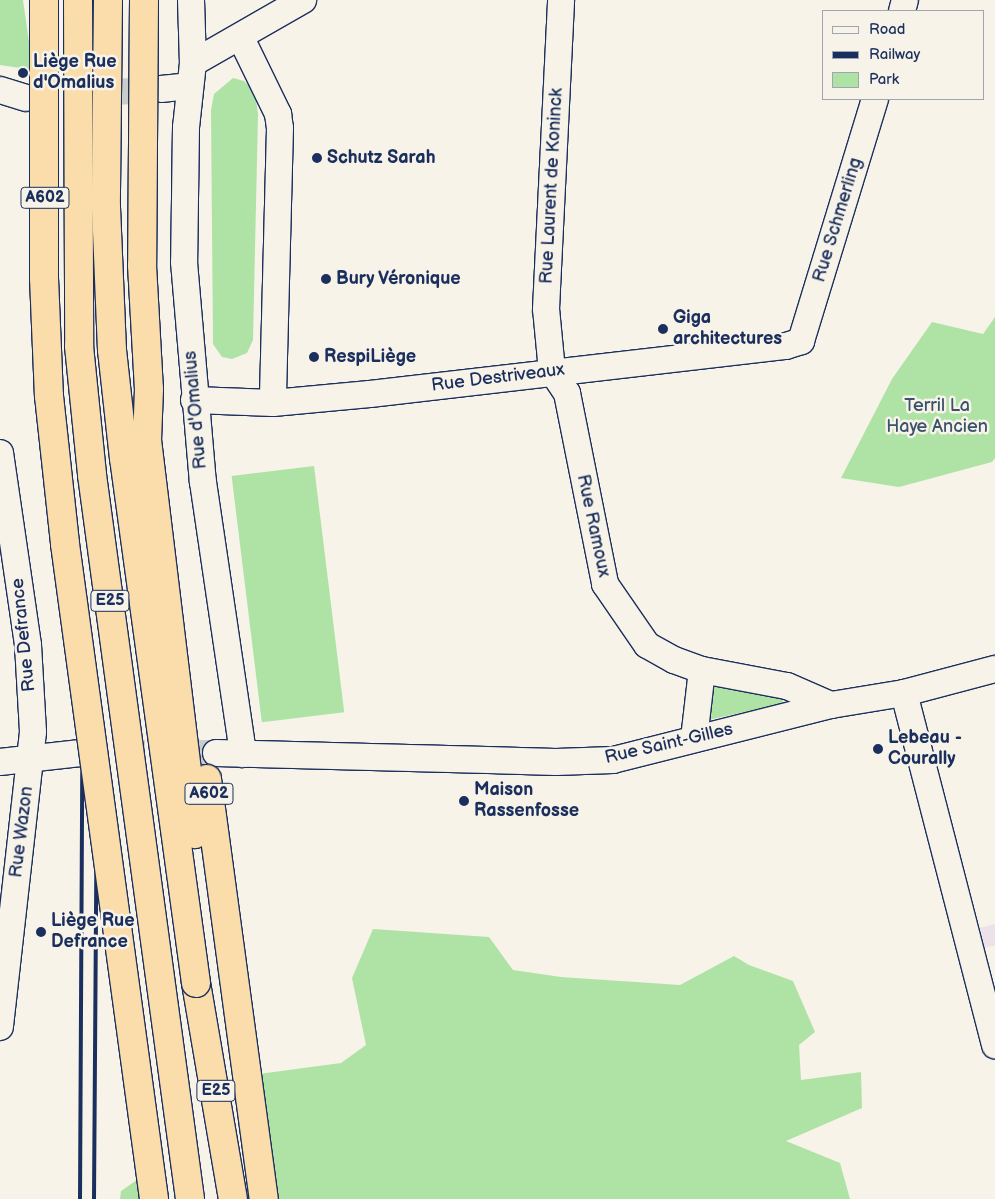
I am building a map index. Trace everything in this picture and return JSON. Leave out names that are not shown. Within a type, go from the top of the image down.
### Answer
[{"type":"highway","name":"A602","points":[[44,0],[44,278],[49,396],[65,544],[154,1199]]},
{"type":"highway","name":"E25","points":[[78,0],[79,346],[92,476],[190,1199]]},
{"type":"highway","name":"E25","points":[[108,0],[106,207],[112,350],[124,458],[196,982],[233,1199]]},
{"type":"highway","name":"A602","points":[[144,0],[142,265],[149,389],[148,440],[203,919],[196,982]]},
{"type":"highway","name":"A602","points":[[149,389],[163,450],[264,1199]]},
{"type":"highway","name":"A602","points":[[49,396],[66,483],[168,1199]]},
{"type":"street","name":"Rue d'Omalius","points":[[191,0],[191,75],[186,127],[184,262],[194,400],[243,754]]},
{"type":"street","points":[[161,88],[191,75],[241,38],[303,0]]},
{"type":"street","name":"Rue Laurent de Koninck","points":[[552,371],[546,309],[561,0]]},
{"type":"street","points":[[241,38],[278,114],[280,128],[273,403]]},
{"type":"street","name":"Rue Schmerling","points":[[801,341],[875,100]]},
{"type":"street","name":"Rue Destriveaux","points":[[194,400],[273,403],[786,346],[801,341]]},
{"type":"street","name":"Rue Ramoux","points":[[552,371],[567,393],[605,584],[647,645],[674,660],[702,670],[786,686],[832,705]]},
{"type":"street","name":"Rue Defrance","points":[[0,453],[28,645],[32,757]]},
{"type":"street","name":"Rue Saint-Gilles","points":[[216,753],[556,762],[613,760],[694,738],[832,705],[904,693],[995,669]]},
{"type":"street","points":[[694,738],[702,670]]},
{"type":"street","points":[[904,693],[995,1045]]},
{"type":"street","points":[[0,762],[80,753]]},
{"type":"street","name":"Rue Wazon","points":[[0,1026],[32,757]]},
{"type":"shaded area","points":[[995,924],[995,946],[984,947],[980,928]]},
{"type":"green space","points":[[0,0],[23,0],[33,70],[0,65]]},
{"type":"green space","points":[[233,78],[244,81],[255,92],[258,114],[253,340],[247,353],[232,359],[222,357],[213,344],[211,110],[214,94]]},
{"type":"green space","name":"Terril La Haye Ancien","points":[[995,317],[995,458],[992,462],[899,487],[841,478],[892,379],[932,322],[983,334]]},
{"type":"green space","points":[[314,466],[344,712],[262,722],[232,476]]},
{"type":"green space","points":[[716,681],[784,693],[782,704],[703,721]]},
{"type":"green space","points":[[373,929],[489,937],[513,970],[561,977],[680,985],[734,956],[749,965],[793,981],[815,1032],[799,1045],[801,1080],[861,1072],[862,1108],[786,1141],[840,1163],[850,1199],[278,1199],[259,1074],[341,1063],[366,1045],[352,978]]},
{"type":"green space","points":[[137,1180],[140,1199],[120,1199],[121,1191]]},
{"type":"tunnel","points":[[26,98],[161,89]]},
{"type":"tunnel","points":[[80,753],[216,753]]},
{"type":"railway","points":[[95,782],[96,734]]},
{"type":"railway","points":[[80,1199],[82,773]]},
{"type":"railway","points":[[94,1199],[96,875]]},
{"type":"place","name":"Liège Rue d'Omalius","points":[[23,73]]},
{"type":"place","name":"Schutz Sarah","points":[[317,158]]},
{"type":"place","name":"Bury Véronique","points":[[326,279]]},
{"type":"place","name":"Giga architectures","points":[[663,329]]},
{"type":"place","name":"RespiLiège","points":[[314,357]]},
{"type":"place","name":"Lebeau - Courally","points":[[878,749]]},
{"type":"place","name":"Maison Rassenfosse","points":[[464,801]]},
{"type":"place","name":"Liège Rue Defrance","points":[[41,932]]}]
